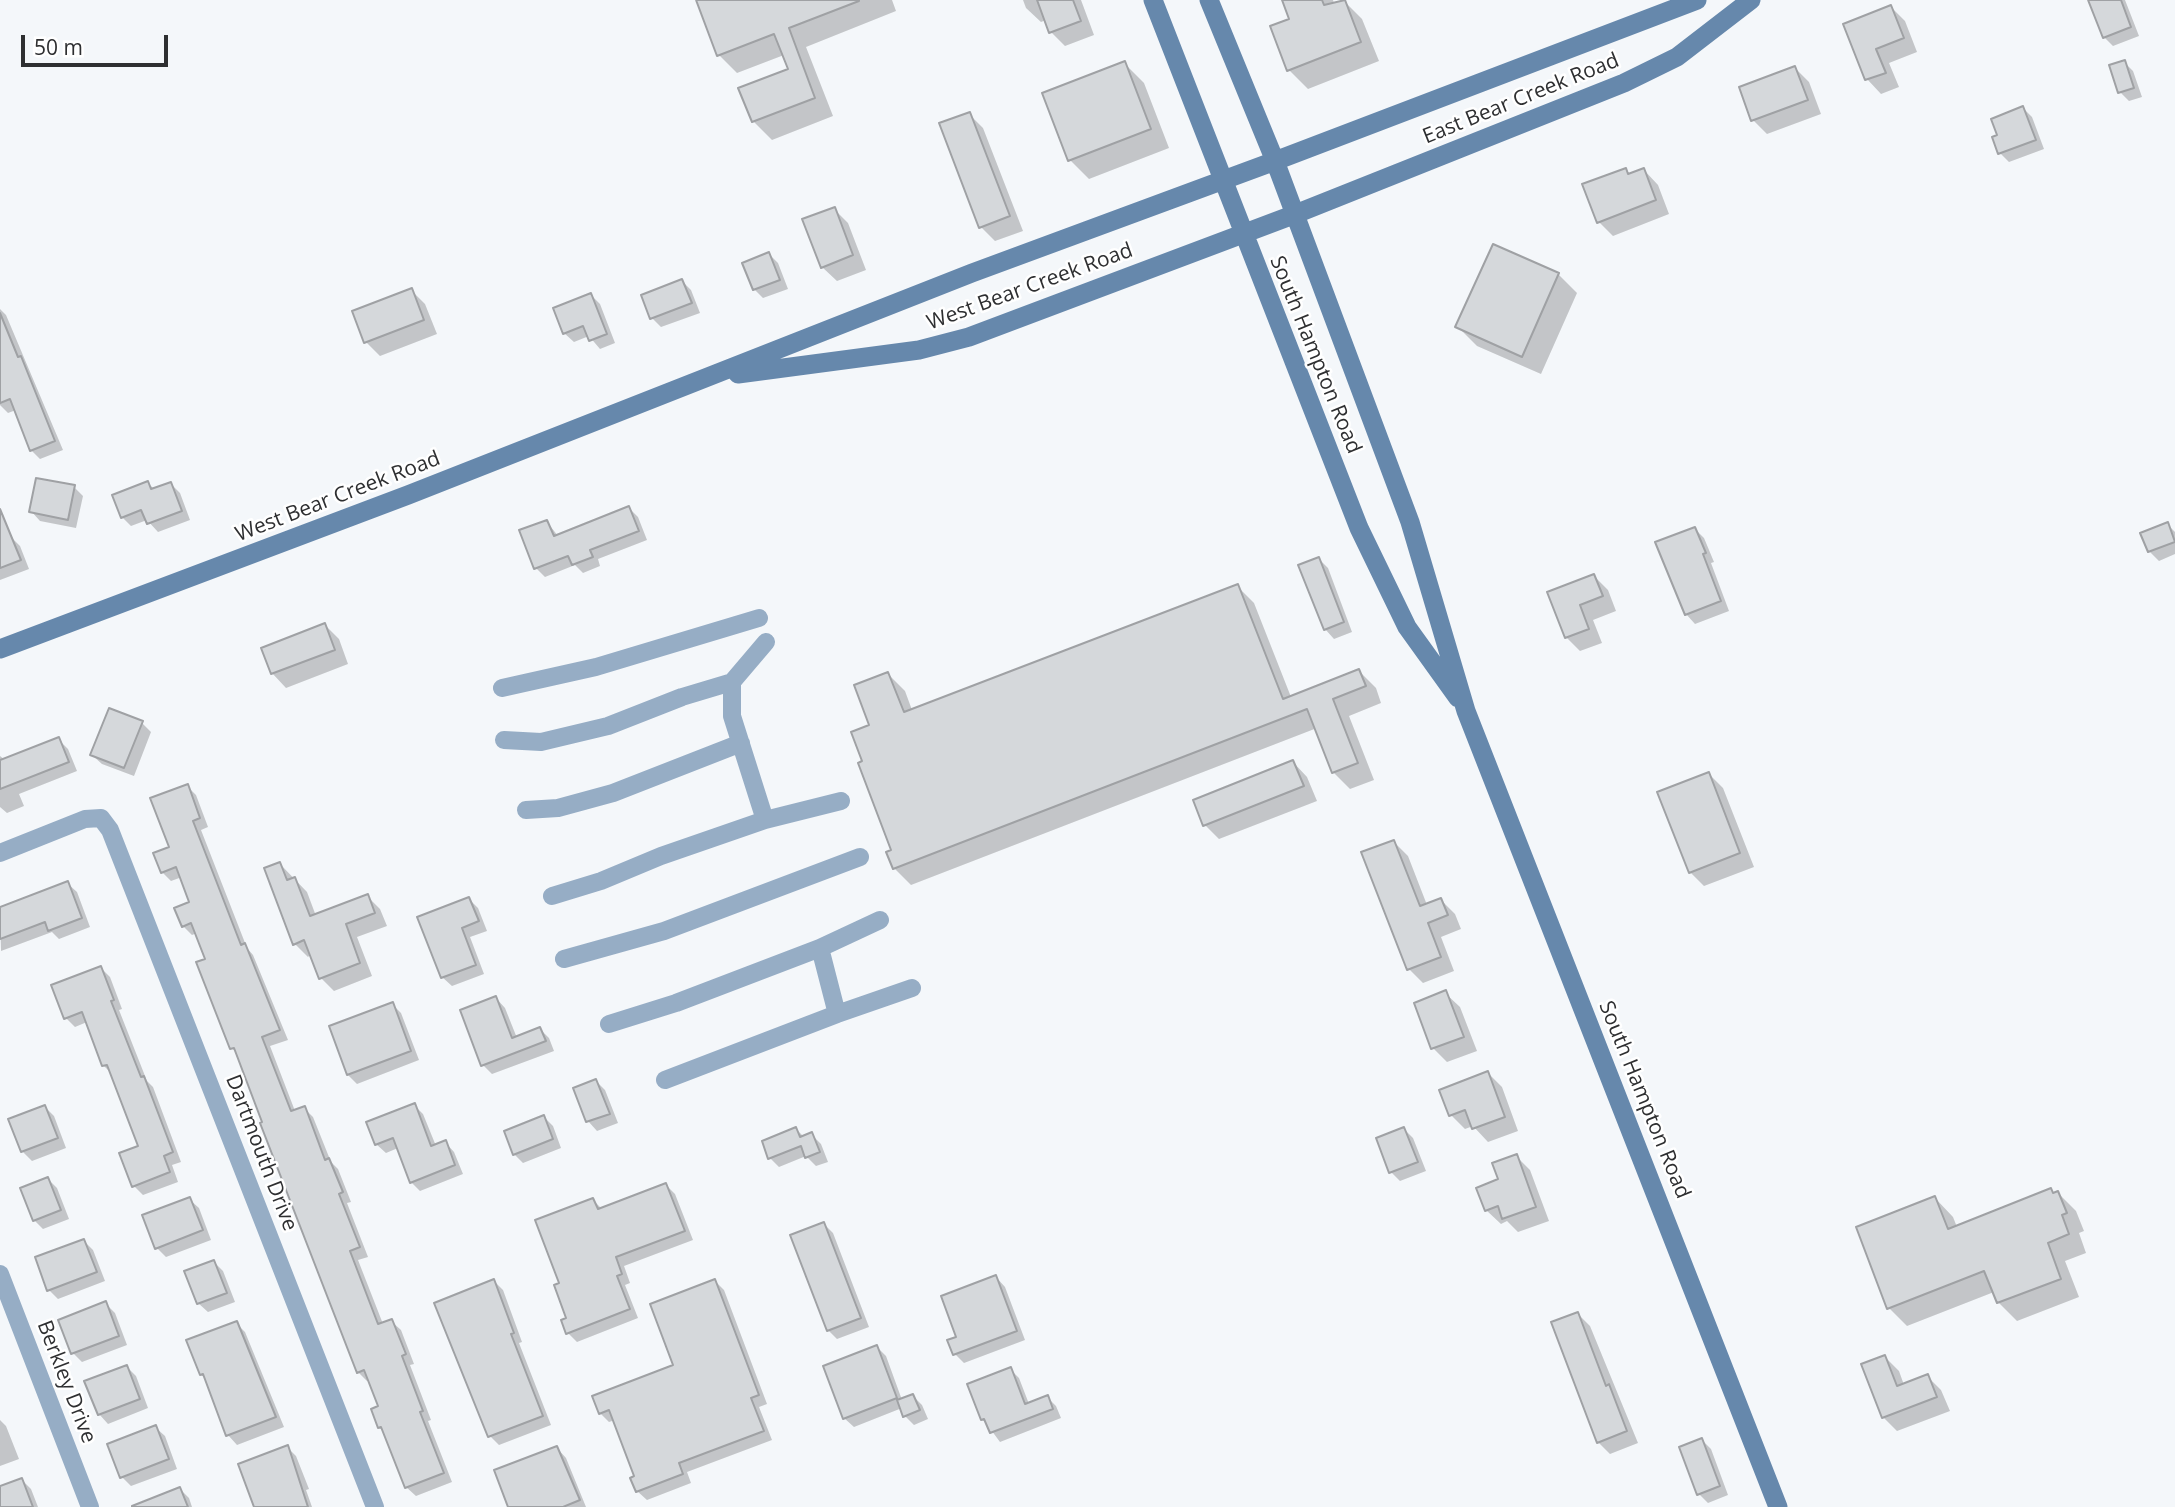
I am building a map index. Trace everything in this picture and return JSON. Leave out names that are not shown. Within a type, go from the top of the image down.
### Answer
[{"type":"main road","name":"South Hampton Road","points":[[1153,0],[1359,527],[1407,627],[1466,711]]},
{"type":"main road","name":"South Hampton Road","points":[[1209,0],[1275,161],[1410,522],[1466,711],[1778,1507]]},
{"type":"main road","name":"East Bear Creek Road","points":[[1224,180],[1697,0]]},
{"type":"main road","name":"East Bear Creek Road","points":[[1293,215],[1624,83],[1677,57],[1751,0]]},
{"type":"main road","name":"West Bear Creek Road","points":[[0,649],[408,495],[960,277],[1224,180]]},
{"type":"main road","name":"West Bear Creek Road","points":[[692,383],[761,370],[919,350],[969,337],[1293,215]]},
{"type":"street","points":[[502,688],[596,667],[759,618]]},
{"type":"street","points":[[504,740],[541,742],[608,726],[732,681],[766,642]]},
{"type":"street","points":[[732,681],[732,716],[765,820]]},
{"type":"street","points":[[526,810],[558,808],[612,793],[741,743]]},
{"type":"street","points":[[552,896],[601,881],[661,856],[765,820],[841,801]]},
{"type":"street","name":"Dartmouth Drive","points":[[0,853],[85,819],[101,818],[115,843],[375,1507]]},
{"type":"street","points":[[564,959],[664,931],[860,857]]},
{"type":"street","points":[[609,1024],[677,1003],[820,948],[880,920]]},
{"type":"street","points":[[820,948],[837,1014]]},
{"type":"street","points":[[665,1080],[912,988]]},
{"type":"street","name":"Berkley Drive","points":[[0,1273],[90,1507]]},
{"type":"building","points":[[696,0],[859,1],[789,28],[815,98],[752,122],[738,88],[788,69],[774,34],[717,56]]},
{"type":"building","points":[[1037,0],[1073,0],[1081,21],[1049,33]]},
{"type":"building","points":[[1282,0],[1322,0],[1324,5],[1345,0],[1361,42],[1287,71],[1270,26],[1289,19]]},
{"type":"building","points":[[2088,0],[2121,0],[2131,27],[2103,38]]},
{"type":"building","points":[[1891,5],[1904,38],[1876,49],[1886,73],[1865,80],[1843,24]]},
{"type":"building","points":[[2125,60],[2134,88],[2118,93],[2109,65]]},
{"type":"building","points":[[1125,61],[1151,129],[1068,161],[1042,93]]},
{"type":"building","points":[[1795,66],[1808,100],[1751,121],[1739,87]]},
{"type":"building","points":[[2023,106],[2036,140],[1998,154],[1992,137],[1997,135],[1991,119]]},
{"type":"building","points":[[970,112],[1010,216],[979,228],[939,123]]},
{"type":"building","points":[[1626,168],[1628,174],[1644,168],[1656,200],[1597,223],[1582,184]]},
{"type":"building","points":[[835,207],[853,255],[821,268],[802,219]]},
{"type":"building","points":[[1493,244],[1559,273],[1522,357],[1455,327]]},
{"type":"building","points":[[769,252],[780,280],[753,290],[742,263]]},
{"type":"building","points":[[682,279],[692,303],[650,319],[641,295]]},
{"type":"building","points":[[412,288],[424,320],[364,343],[352,311]]},
{"type":"building","points":[[591,293],[607,334],[589,341],[583,326],[563,334],[553,308]]},
{"type":"building","points":[[0,313],[18,357],[21,356],[55,441],[30,451],[10,399],[0,403]]},
{"type":"building","points":[[36,478],[75,485],[68,520],[29,512]]},
{"type":"building","points":[[148,481],[151,489],[171,482],[182,511],[147,524],[141,510],[121,518],[112,495]]},
{"type":"building","points":[[629,506],[639,531],[590,550],[593,557],[572,565],[568,556],[534,569],[519,530],[547,520],[554,536]]},
{"type":"building","points":[[0,509],[21,560],[0,568]]},
{"type":"building","points":[[2168,522],[2175,542],[2148,552],[2140,533]]},
{"type":"building","points":[[1695,527],[1721,601],[1685,615],[1655,542]]},
{"type":"building","points":[[1319,557],[1344,622],[1324,630],[1298,565]]},
{"type":"building","points":[[1594,574],[1603,596],[1580,605],[1589,629],[1565,638],[1547,592]]},
{"type":"building","points":[[1238,584],[1283,699],[1359,669],[1366,686],[1333,699],[1358,763],[1332,773],[1307,709],[893,869],[886,852],[891,850],[858,763],[862,761],[851,732],[869,725],[854,685],[888,672],[904,712]]},
{"type":"building","points":[[325,623],[335,650],[271,674],[261,648]]},
{"type":"building","points":[[109,708],[143,721],[124,768],[90,755]]},
{"type":"building","points":[[59,737],[69,762],[0,789],[0,760]]},
{"type":"building","points":[[1293,760],[1304,786],[1203,826],[1193,800]]},
{"type":"building","points":[[1709,772],[1740,853],[1689,873],[1657,792]]},
{"type":"building","points":[[188,784],[200,818],[193,821],[241,945],[245,943],[280,1030],[262,1037],[291,1111],[305,1106],[325,1160],[329,1158],[343,1192],[339,1194],[360,1247],[350,1251],[378,1324],[392,1319],[406,1354],[402,1356],[423,1411],[420,1412],[444,1473],[405,1488],[371,1409],[378,1406],[364,1370],[357,1373],[260,1123],[262,1122],[234,1048],[230,1049],[196,962],[205,959],[191,923],[182,927],[174,908],[189,902],[176,867],[161,873],[153,853],[169,847],[150,798]]},
{"type":"building","points":[[1394,840],[1420,906],[1441,898],[1448,915],[1428,923],[1441,957],[1407,970],[1361,852]]},
{"type":"building","points":[[280,862],[287,880],[295,877],[310,916],[368,894],[375,913],[346,924],[360,963],[319,979],[304,940],[293,945],[264,868]]},
{"type":"building","points":[[68,881],[82,918],[48,931],[45,922],[0,939],[0,907]]},
{"type":"building","points":[[469,897],[479,921],[462,928],[476,965],[441,978],[417,917]]},
{"type":"building","points":[[101,966],[114,1000],[111,1001],[173,1152],[164,1156],[170,1172],[132,1187],[119,1153],[138,1146],[107,1065],[102,1066],[82,1012],[64,1019],[51,985]]},
{"type":"building","points":[[1446,990],[1464,1037],[1431,1049],[1414,1003]]},
{"type":"building","points":[[496,996],[512,1038],[540,1027],[546,1041],[481,1066],[460,1010]]},
{"type":"building","points":[[393,1002],[411,1051],[347,1075],[329,1026]]},
{"type":"building","points":[[1488,1071],[1505,1117],[1472,1129],[1465,1110],[1449,1116],[1439,1090]]},
{"type":"building","points":[[596,1079],[610,1114],[586,1122],[573,1088]]},
{"type":"building","points":[[415,1103],[431,1146],[446,1140],[455,1165],[410,1183],[393,1138],[375,1145],[366,1122]]},
{"type":"building","points":[[45,1105],[58,1138],[21,1152],[8,1119]]},
{"type":"building","points":[[544,1115],[553,1139],[513,1155],[504,1131]]},
{"type":"building","points":[[796,1127],[800,1137],[812,1132],[820,1152],[805,1158],[801,1146],[768,1159],[762,1141]]},
{"type":"building","points":[[1404,1127],[1418,1162],[1389,1173],[1376,1138]]},
{"type":"building","points":[[1517,1154],[1536,1207],[1502,1219],[1498,1206],[1485,1211],[1476,1188],[1498,1179],[1492,1163]]},
{"type":"building","points":[[48,1177],[61,1210],[33,1221],[20,1188]]},
{"type":"building","points":[[666,1183],[685,1231],[616,1257],[622,1274],[617,1276],[630,1309],[566,1334],[561,1320],[566,1318],[554,1285],[559,1283],[535,1220],[593,1198],[598,1209]]},
{"type":"building","points":[[2051,1188],[2053,1193],[2058,1191],[2067,1213],[2062,1215],[2069,1234],[2048,1243],[2061,1279],[1997,1303],[1984,1271],[1887,1309],[1856,1227],[1935,1196],[1948,1229]]},
{"type":"building","points":[[190,1197],[203,1230],[155,1249],[142,1215]]},
{"type":"building","points":[[824,1222],[861,1318],[827,1331],[790,1235]]},
{"type":"building","points":[[84,1239],[97,1272],[47,1291],[35,1257]]},
{"type":"building","points":[[214,1260],[227,1293],[197,1304],[184,1271]]},
{"type":"building","points":[[996,1275],[1017,1331],[953,1355],[947,1340],[956,1337],[941,1296]]},
{"type":"building","points":[[494,1279],[514,1333],[511,1334],[543,1416],[488,1437],[434,1303]]},
{"type":"building","points":[[715,1279],[759,1395],[751,1398],[764,1431],[679,1463],[683,1474],[636,1492],[630,1478],[634,1476],[609,1410],[599,1414],[592,1396],[673,1365],[650,1304]]},
{"type":"building","points":[[106,1301],[119,1336],[71,1354],[58,1320]]},
{"type":"building","points":[[1578,1312],[1606,1386],[1609,1384],[1627,1431],[1597,1443],[1551,1322]]},
{"type":"building","points":[[237,1321],[276,1417],[226,1436],[203,1374],[200,1375],[186,1340]]},
{"type":"building","points":[[877,1345],[897,1398],[843,1419],[823,1366]]},
{"type":"building","points":[[1885,1355],[1897,1386],[1928,1374],[1937,1397],[1882,1418],[1861,1364]]},
{"type":"building","points":[[127,1365],[140,1399],[98,1415],[84,1381]]},
{"type":"building","points":[[1011,1367],[1025,1404],[1048,1395],[1053,1409],[990,1433],[984,1419],[981,1420],[967,1384]]},
{"type":"building","points":[[913,1394],[920,1410],[903,1417],[897,1400]]},
{"type":"building","points":[[156,1425],[169,1459],[120,1478],[107,1444]]},
{"type":"building","points":[[1702,1438],[1720,1486],[1697,1495],[1679,1447]]},
{"type":"building","points":[[288,1445],[308,1507],[254,1507],[238,1464]]},
{"type":"building","points":[[557,1446],[580,1500],[563,1507],[508,1507],[494,1470]]},
{"type":"building","points":[[22,1478],[33,1507],[0,1507],[0,1486]]},
{"type":"building","points":[[180,1487],[188,1507],[132,1507],[132,1506]]}]
